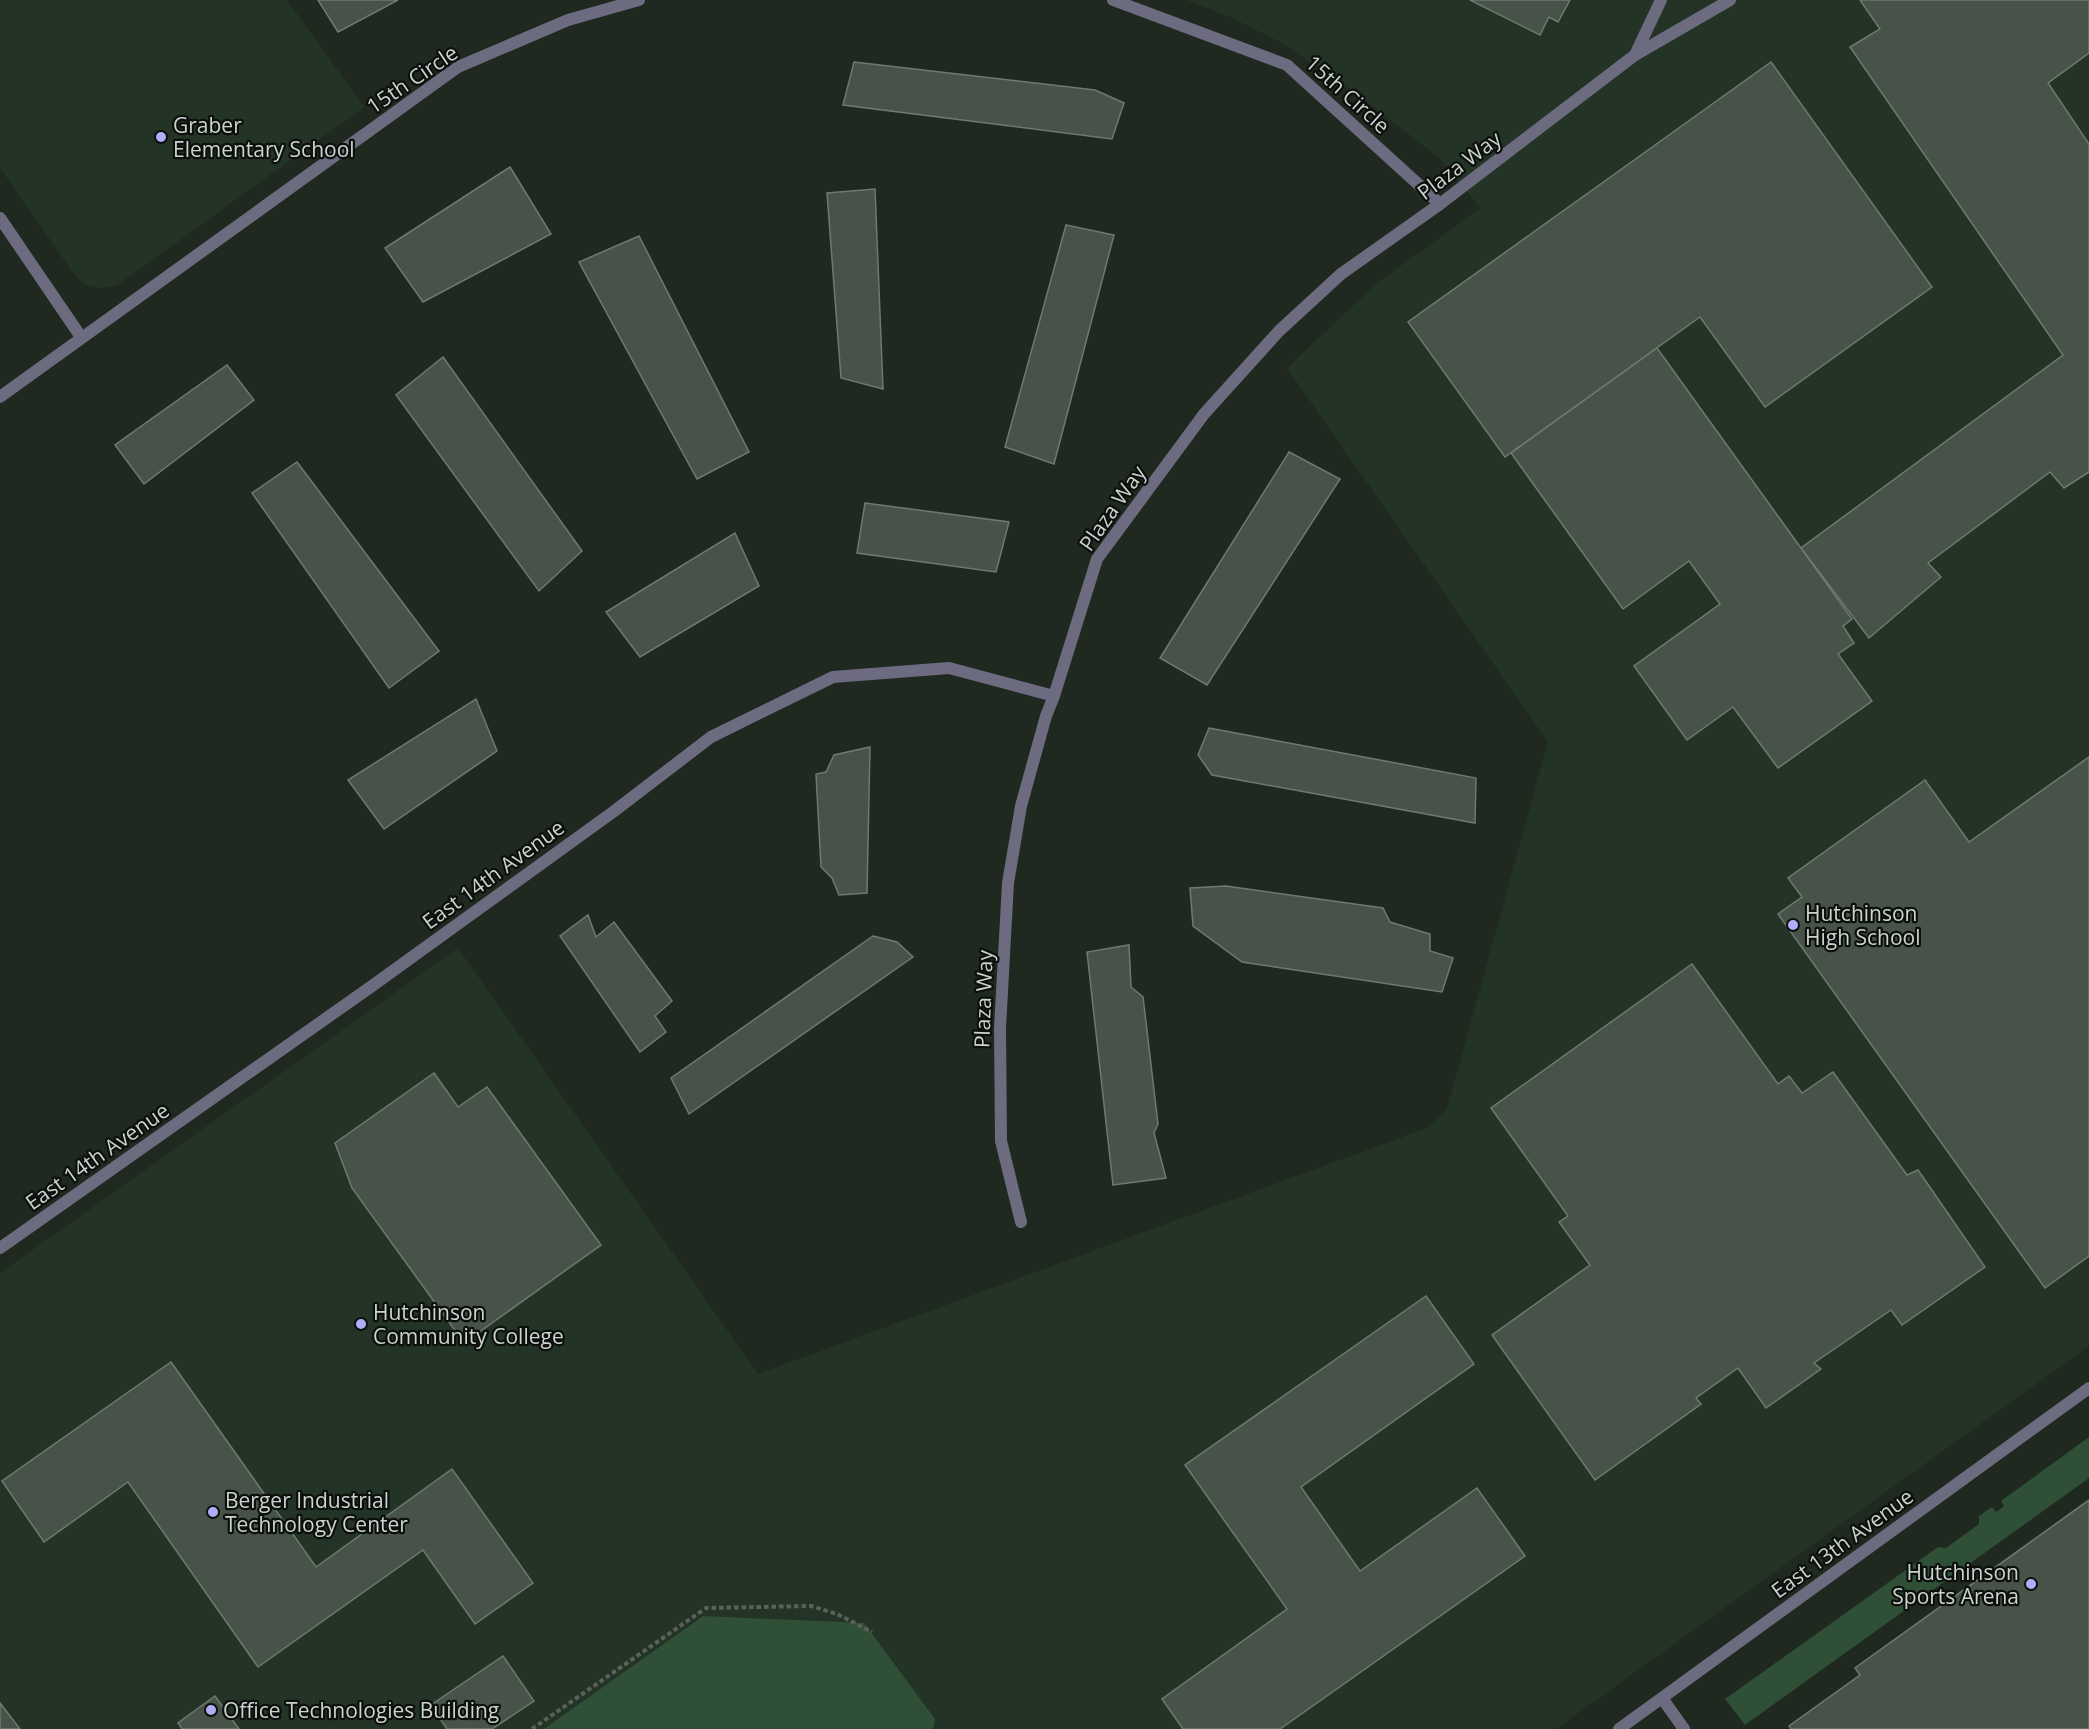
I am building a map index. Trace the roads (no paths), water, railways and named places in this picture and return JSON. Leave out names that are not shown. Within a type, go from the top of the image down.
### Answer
[{"type":"street","name":"15th Circle","points":[[0,397],[458,68],[568,21],[639,0]]},
{"type":"street","name":"15th Circle","points":[[1113,0],[1287,65],[1440,204]]},
{"type":"street","name":"Plaza Way","points":[[1635,55],[1660,0]]},
{"type":"street","name":"Plaza Way","points":[[1021,1222],[1002,1141],[1000,1028],[1008,883],[1021,806],[1046,716],[1097,559],[1204,414],[1279,331],[1341,274],[1440,204],[1635,55],[1730,0]]},
{"type":"street","points":[[0,218],[81,337]]},
{"type":"street","name":"East 14th Avenue","points":[[0,1248],[420,951],[613,812],[711,737],[833,677],[948,668],[1054,696]]},
{"type":"street","name":"East 13th Avenue","points":[[1618,1729],[2089,1388]]},
{"type":"street","points":[[1662,1698],[1684,1729]]},
{"type":"place","name":"Graber Elementary School","points":[[161,137]]},
{"type":"place","name":"Hutchinson High School","points":[[1793,925]]},
{"type":"place","name":"Hutchinson Community College","points":[[361,1324]]},
{"type":"place","name":"Berger Industrial Technology Center","points":[[213,1512]]},
{"type":"place","name":"Hutchinson Sports Arena","points":[[2031,1584]]},
{"type":"place","name":"Office Technologies Building","points":[[211,1710]]}]
